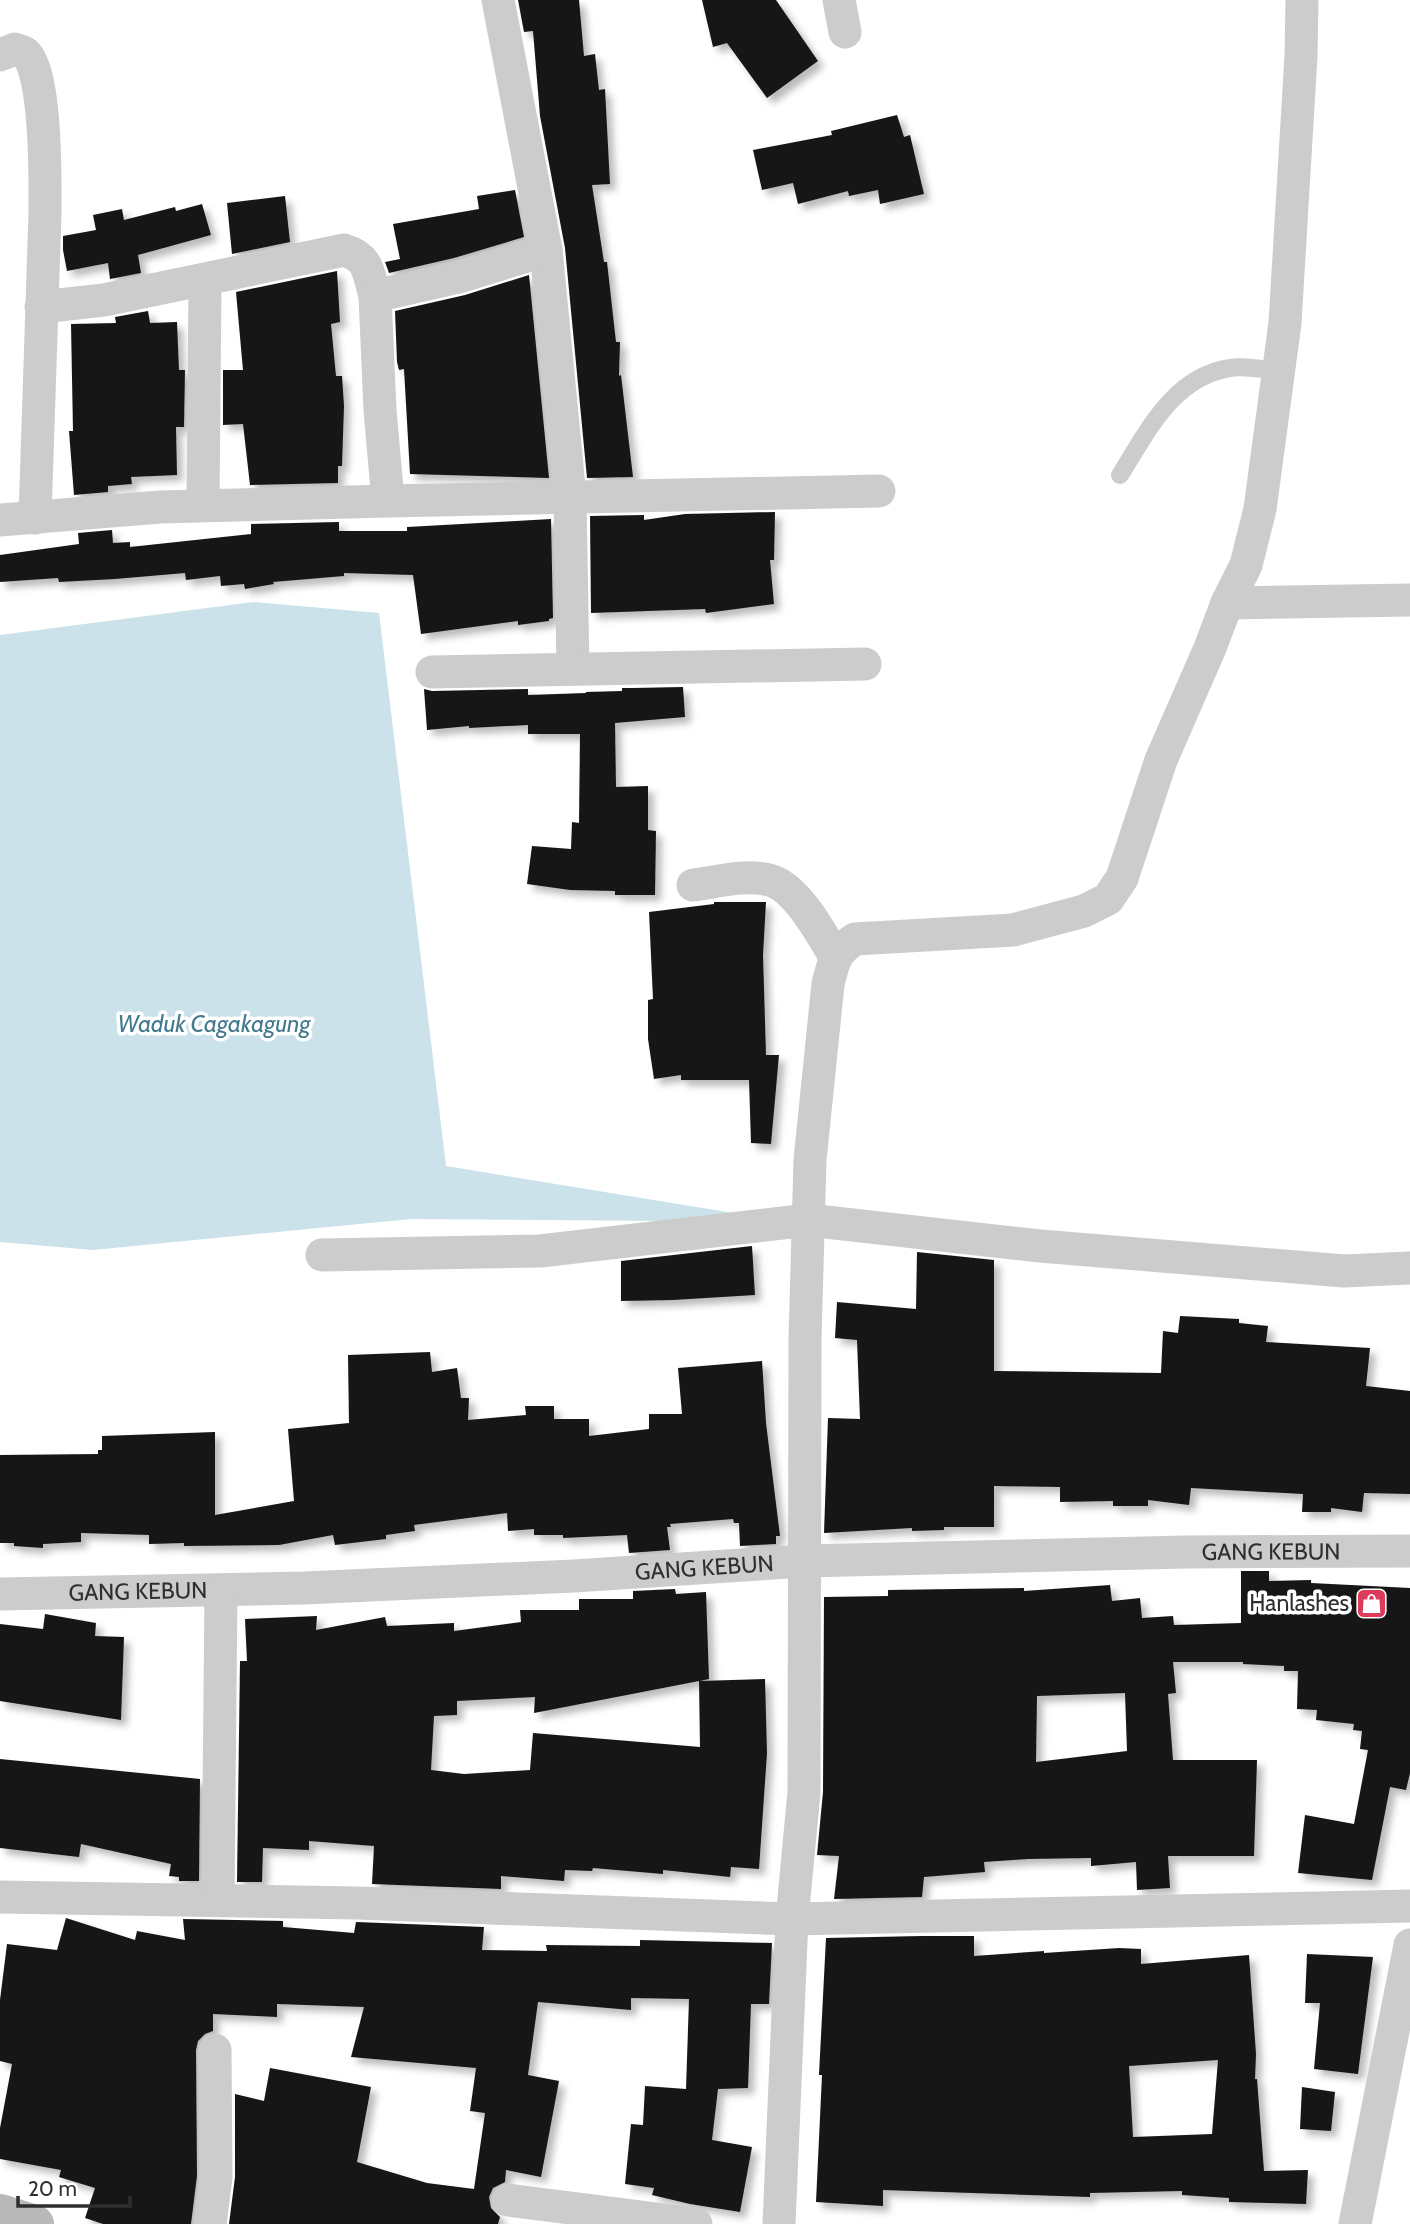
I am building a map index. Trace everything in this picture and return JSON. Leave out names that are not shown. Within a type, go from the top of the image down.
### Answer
[{"type":"main road","points":[[0,2213],[35,2224]]},
{"type":"street","points":[[498,0],[546,250],[570,497],[573,669]]},
{"type":"street","points":[[839,0],[845,32]]},
{"type":"street","points":[[779,2224],[792,1919],[804,1793],[804,1561],[810,1160],[827,996],[835,957],[855,939],[1013,930],[1084,911],[1108,899],[1122,878],[1161,760],[1227,603],[1246,565],[1260,509],[1286,309],[1302,0]]},
{"type":"street","points":[[0,55],[15,49],[25,53],[31,61],[41,96],[46,201],[35,518]]},
{"type":"street","points":[[41,307],[104,300],[344,250],[357,254],[364,260],[375,296],[380,410],[388,501]]},
{"type":"street","points":[[375,296],[459,277],[546,250]]},
{"type":"street","points":[[202,506],[205,281]]},
{"type":"street","points":[[0,520],[160,507],[879,491]]},
{"type":"street","points":[[1227,603],[1410,600]]},
{"type":"street","points":[[432,672],[865,664]]},
{"type":"street","points":[[693,885],[743,878],[771,880],[798,900],[835,957]]},
{"type":"street","points":[[322,1255],[540,1251],[808,1220],[1040,1246],[1344,1271],[1410,1268]]},
{"type":"street","name":"GANG KEBUN","points":[[0,1594],[221,1591],[574,1576],[804,1561],[1172,1552],[1410,1551]]},
{"type":"street","points":[[218,1900],[221,1591]]},
{"type":"street","points":[[0,1897],[218,1900],[792,1919],[1410,1906]]},
{"type":"street","points":[[1355,2224],[1410,1945]]},
{"type":"street","points":[[210,2224],[216,2177],[215,2050]]},
{"type":"street","points":[[508,2200],[696,2224]]},
{"type":"lane","points":[[1121,475],[1158,414],[1177,393],[1211,372],[1233,367],[1280,371]]},
{"type":"water","name":"Waduk Cagakagung","points":[[253,602],[379,613],[446,1166],[788,1222],[411,1219],[93,1250],[0,1242],[0,635]]},
{"type":"building","points":[[518,0],[579,0],[584,56],[595,54],[599,90],[605,89],[610,184],[592,185],[604,262],[607,262],[616,342],[620,342],[619,376],[621,375],[633,477],[587,478],[565,248],[540,116],[533,31],[524,32]]},
{"type":"building","points":[[702,0],[776,0],[818,61],[767,98],[727,43],[713,47]]},
{"type":"building","points":[[897,115],[904,137],[910,135],[924,194],[880,204],[878,190],[849,196],[848,191],[798,204],[793,183],[762,190],[753,150],[832,135],[831,131]]},
{"type":"building","points":[[515,190],[524,237],[454,258],[389,273],[385,262],[400,259],[393,224],[479,209],[477,196]]},
{"type":"building","points":[[285,196],[290,242],[232,254],[227,203]]},
{"type":"building","points":[[202,204],[211,235],[138,255],[141,273],[110,279],[108,263],[67,271],[63,236],[96,230],[93,215],[122,209],[124,220],[175,207],[176,211]]},
{"type":"building","points":[[337,271],[340,322],[331,324],[336,376],[342,376],[344,406],[342,466],[338,466],[338,483],[250,485],[243,424],[223,425],[223,370],[243,370],[236,292]]},
{"type":"building","points":[[529,275],[549,478],[410,474],[404,369],[399,370],[397,362],[395,311],[465,295]]},
{"type":"building","points":[[148,311],[150,323],[177,322],[179,370],[185,370],[184,427],[176,427],[177,475],[131,477],[132,484],[108,486],[108,492],[74,495],[69,431],[73,431],[71,324],[116,323],[115,317]]},
{"type":"building","points":[[775,512],[774,560],[770,560],[774,604],[706,613],[705,609],[591,613],[590,516],[644,515],[644,520],[685,514]]},
{"type":"building","points":[[551,519],[553,618],[549,621],[518,625],[518,621],[421,634],[413,575],[344,573],[344,576],[273,582],[274,584],[245,589],[244,584],[221,586],[220,576],[186,580],[185,573],[59,582],[58,578],[0,582],[0,555],[79,544],[78,533],[112,530],[113,543],[130,542],[130,547],[251,534],[251,524],[339,522],[339,531],[407,531],[407,527]]},
{"type":"building","points":[[683,687],[685,717],[615,723],[616,787],[648,786],[648,830],[656,831],[655,895],[615,895],[615,891],[570,890],[527,884],[532,846],[571,849],[572,822],[579,823],[580,734],[528,734],[528,725],[427,730],[424,689],[528,689],[528,695],[622,691],[622,688]]},
{"type":"building","points":[[714,902],[766,902],[763,955],[766,1055],[779,1055],[771,1144],[751,1143],[749,1080],[681,1080],[681,1075],[654,1079],[648,1039],[648,1000],[653,999],[649,912]]},
{"type":"building","points":[[752,1246],[755,1295],[621,1301],[621,1261]]},
{"type":"building","points":[[917,1252],[994,1260],[994,1371],[1161,1373],[1163,1331],[1178,1333],[1180,1316],[1239,1319],[1239,1323],[1268,1326],[1266,1342],[1370,1348],[1366,1386],[1410,1391],[1410,1494],[1364,1493],[1362,1512],[1331,1508],[1331,1512],[1302,1512],[1303,1494],[1191,1488],[1189,1505],[1148,1500],[1148,1506],[1113,1506],[1113,1501],[1060,1502],[1060,1487],[994,1486],[994,1527],[824,1533],[828,1418],[860,1419],[857,1340],[835,1338],[837,1302],[916,1309]]},
{"type":"building","points":[[430,1352],[432,1372],[457,1368],[461,1398],[469,1398],[468,1420],[526,1415],[525,1406],[554,1406],[554,1419],[589,1419],[589,1436],[649,1429],[649,1414],[682,1414],[678,1368],[762,1361],[766,1423],[780,1536],[776,1536],[776,1544],[740,1546],[739,1523],[734,1523],[733,1519],[670,1524],[671,1527],[667,1527],[670,1550],[629,1553],[627,1535],[563,1538],[563,1535],[534,1535],[534,1529],[508,1531],[507,1513],[414,1525],[415,1531],[386,1535],[386,1539],[335,1545],[333,1535],[279,1545],[184,1546],[184,1543],[149,1544],[149,1535],[81,1533],[81,1542],[43,1544],[43,1548],[0,1543],[0,1455],[98,1454],[98,1450],[102,1450],[102,1436],[215,1432],[215,1515],[294,1501],[288,1429],[349,1423],[348,1355]]},
{"type":"building","points":[[1241,1571],[1269,1571],[1269,1581],[1311,1580],[1311,1583],[1410,1588],[1410,1773],[1406,1790],[1390,1787],[1372,1880],[1298,1873],[1305,1815],[1354,1824],[1368,1750],[1360,1749],[1362,1731],[1353,1730],[1354,1724],[1316,1720],[1317,1710],[1297,1709],[1298,1671],[1284,1671],[1284,1666],[1243,1662],[1173,1662],[1176,1693],[1168,1694],[1173,1760],[1257,1760],[1254,1856],[1168,1856],[1170,1888],[1137,1890],[1136,1862],[1091,1866],[1091,1858],[1028,1859],[984,1862],[985,1872],[924,1877],[922,1897],[834,1899],[839,1856],[817,1855],[823,1792],[824,1597],[888,1596],[888,1590],[1024,1588],[1024,1591],[1110,1585],[1112,1601],[1140,1598],[1142,1618],[1173,1616],[1174,1625],[1241,1623]],"holes":[[[1125,1693],[1127,1751],[1036,1762],[1037,1696]]]},
{"type":"building","points":[[675,1589],[676,1594],[706,1592],[709,1679],[700,1681],[765,1679],[767,1753],[759,1869],[731,1867],[730,1877],[663,1870],[663,1874],[593,1868],[592,1871],[565,1870],[564,1881],[501,1876],[501,1889],[372,1884],[374,1846],[309,1841],[309,1850],[263,1848],[262,1882],[237,1882],[240,1661],[247,1661],[245,1619],[317,1616],[316,1630],[385,1617],[387,1626],[454,1623],[454,1631],[521,1622],[520,1610],[579,1610],[579,1599],[633,1599],[633,1591]],"holes":[[[699,1681],[700,1747],[533,1733],[530,1770],[464,1774],[431,1770],[434,1716],[457,1715],[457,1701],[535,1697],[534,1713]]]},
{"type":"building","points":[[45,1614],[96,1623],[95,1636],[124,1637],[121,1720],[0,1701],[0,1624],[43,1629]]},
{"type":"building","points":[[0,1759],[200,1779],[199,1881],[179,1881],[179,1877],[169,1876],[171,1864],[81,1844],[79,1857],[0,1848]]},
{"type":"building","points":[[66,1918],[135,1940],[137,1931],[185,1940],[183,1919],[283,1921],[283,1927],[354,1933],[356,1922],[484,1927],[482,1950],[547,1951],[546,1945],[640,1946],[640,1940],[772,1943],[769,2004],[751,2004],[748,2088],[718,2089],[712,2140],[752,2147],[740,2212],[652,2195],[654,2188],[625,2184],[631,2124],[643,2125],[645,2086],[686,2089],[689,1999],[631,1998],[631,2010],[538,2002],[528,2075],[559,2081],[541,2177],[506,2170],[505,2182],[493,2188],[489,2197],[491,2208],[500,2217],[498,2224],[229,2224],[235,2177],[235,2094],[264,2101],[270,2068],[371,2087],[357,2162],[427,2183],[474,2189],[485,2113],[470,2111],[476,2068],[351,2057],[364,2007],[277,2004],[277,2017],[213,2014],[213,2031],[198,2041],[197,2176],[191,2224],[103,2224],[85,2218],[95,2188],[59,2177],[61,2170],[0,2159],[0,2128],[12,2064],[0,2061],[0,2000],[7,1944],[57,1950]]},
{"type":"building","points":[[974,1936],[974,1956],[1141,1949],[1141,1964],[1249,1955],[1256,2054],[1255,2079],[1264,2171],[1308,2170],[1306,2204],[1229,2202],[1229,2198],[1182,2195],[1182,2191],[1090,2193],[1090,2197],[883,2190],[883,2206],[816,2202],[826,1938]],"holes":[[[1218,2060],[1212,2134],[1133,2137],[1129,2066]]]},
{"type":"building","points":[[1307,1954],[1373,1957],[1358,2074],[1314,2069],[1320,2003],[1305,2003]]},
{"type":"building","points":[[1302,2087],[1335,2092],[1331,2131],[1300,2129]]},
{"type":"place","name":"Hanlashes","points":[[1372,1603]]}]
